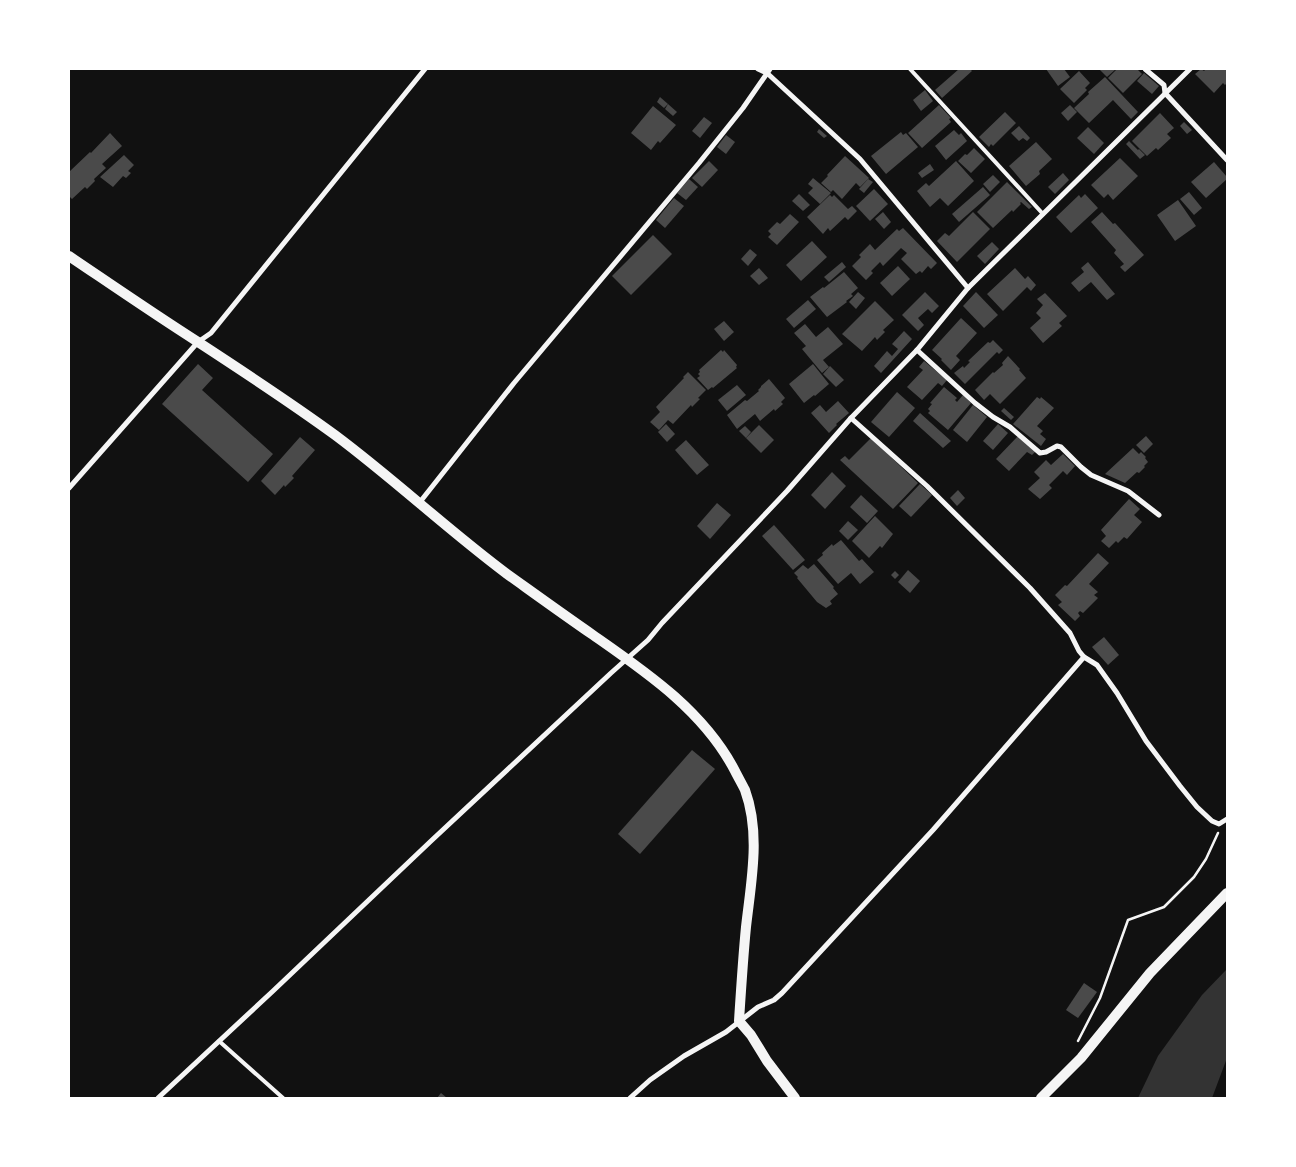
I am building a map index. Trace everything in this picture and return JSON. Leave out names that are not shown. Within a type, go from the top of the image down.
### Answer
[{"type":"main road","points":[[69,256],[242,370],[328,430],[420,502],[507,574],[628,659],[696,715],[722,748],[744,790],[751,812],[754,839],[753,862],[739,1021],[795,1098]]},
{"type":"main road","points":[[1041,1098],[1081,1058],[1150,974],[1227,893]]},
{"type":"street","points":[[69,488],[198,342],[211,333],[425,69]]},
{"type":"street","points":[[758,69],[768,71],[860,159],[968,288]]},
{"type":"street","points":[[1145,69],[1164,85],[1165,93],[1227,160]]},
{"type":"street","points":[[158,1098],[648,640],[780,498],[851,418],[917,350],[968,288],[1190,69]]},
{"type":"street","points":[[420,502],[520,375],[699,163],[743,108],[768,71]]},
{"type":"street","points":[[917,350],[975,403],[1010,427],[1040,453],[1057,446],[1060,447],[1081,468],[1128,491],[1159,515]]},
{"type":"street","points":[[851,418],[927,486],[1030,588],[1070,633],[1084,657],[1097,665],[1135,725],[1180,786],[1212,821],[1219,824],[1227,819]]},
{"type":"street","points":[[630,1098],[650,1080],[684,1056],[726,1032],[758,1007],[782,994],[933,830],[1084,657]]},
{"type":"lane","points":[[910,69],[1043,214]]},
{"type":"lane","points":[[219,1041],[283,1098]]},
{"type":"path","points":[[1074,1048],[1100,998],[1128,920],[1164,907],[1194,877],[1206,859],[1218,834],[1219,824]]},
{"type":"shaded area","points":[[1227,969],[1227,1058],[1212,1098],[1138,1098],[1158,1056],[1202,995]]},
{"type":"building","points":[[959,69],[970,69],[972,71],[942,98],[935,90]]},
{"type":"building","points":[[1046,69],[1064,69],[1070,77],[1058,86]]},
{"type":"building","points":[[1099,69],[1116,69],[1107,77]]},
{"type":"building","points":[[1117,69],[1137,69],[1142,74],[1123,93],[1108,78]]},
{"type":"building","points":[[1201,69],[1204,71],[1206,69],[1227,69],[1227,83],[1225,85],[1223,83],[1214,93],[1195,74]]},
{"type":"building","points":[[1079,71],[1090,83],[1085,88],[1087,90],[1074,103],[1060,89]]},
{"type":"building","points":[[1144,73],[1159,86],[1152,94],[1137,81]]},
{"type":"building","points":[[1105,77],[1138,112],[1131,119],[1113,100],[1089,123],[1074,108]]},
{"type":"building","points":[[925,90],[933,101],[921,111],[913,100]]},
{"type":"building","points":[[660,97],[668,104],[664,108],[657,102]]},
{"type":"building","points":[[668,104],[677,112],[673,116],[665,109]]},
{"type":"building","points":[[939,105],[951,118],[949,119],[951,122],[922,148],[908,133]]},
{"type":"building","points":[[1070,105],[1077,112],[1068,121],[1061,113]]},
{"type":"building","points":[[653,106],[676,125],[651,150],[631,133]]},
{"type":"building","points":[[1005,112],[1016,123],[993,146],[991,144],[989,147],[979,137]]},
{"type":"building","points":[[1160,113],[1174,128],[1167,134],[1171,138],[1158,150],[1156,148],[1147,156],[1132,141]]},
{"type":"building","points":[[704,117],[712,123],[700,138],[692,131]]},
{"type":"building","points":[[1184,122],[1192,130],[1187,134],[1180,126]]},
{"type":"building","points":[[1019,126],[1030,138],[1027,141],[1023,138],[1019,141],[1011,133]]},
{"type":"building","points":[[1088,127],[1104,143],[1094,154],[1077,138]]},
{"type":"building","points":[[819,129],[827,136],[824,138],[817,132]]},
{"type":"building","points":[[954,130],[959,135],[961,133],[967,141],[946,160],[935,146]]},
{"type":"building","points":[[901,132],[903,135],[906,133],[918,147],[886,174],[871,156]]},
{"type":"building","points":[[110,133],[122,146],[102,164],[106,168],[94,179],[95,181],[72,199],[69,196],[69,172]]},
{"type":"building","points":[[726,135],[735,142],[726,154],[717,147]]},
{"type":"building","points":[[1129,141],[1145,155],[1140,159],[1126,144]]},
{"type":"building","points":[[1036,142],[1052,159],[1039,171],[1040,174],[1026,186],[1009,166]]},
{"type":"building","points":[[974,148],[985,159],[971,173],[958,161]]},
{"type":"building","points":[[124,155],[134,165],[128,171],[131,173],[126,178],[123,176],[113,187],[100,177]]},
{"type":"building","points":[[845,156],[869,178],[860,187],[856,183],[842,199],[833,190],[831,192],[821,183]]},
{"type":"building","points":[[1120,158],[1138,176],[1113,200],[1108,194],[1104,198],[1091,185]]},
{"type":"building","points":[[709,161],[718,170],[702,187],[692,178]]},
{"type":"building","points":[[956,161],[974,181],[948,206],[940,198],[930,207],[917,191],[926,183],[929,186]]},
{"type":"building","points":[[1214,162],[1227,179],[1206,198],[1191,182]]},
{"type":"building","points":[[930,164],[934,170],[922,178],[918,173]]},
{"type":"building","points":[[1063,173],[1069,180],[1055,194],[1048,187]]},
{"type":"building","points":[[993,175],[1000,182],[990,192],[983,184]]},
{"type":"building","points":[[813,178],[831,193],[820,204],[808,193],[813,188],[808,184]]},
{"type":"building","points":[[689,179],[698,187],[686,200],[677,193]]},
{"type":"building","points":[[868,179],[873,182],[864,193],[859,189]]},
{"type":"building","points":[[1007,182],[1032,207],[1029,209],[1021,202],[1013,212],[1012,210],[993,228],[977,212]]},
{"type":"building","points":[[983,187],[990,195],[959,222],[952,214]]},
{"type":"building","points":[[874,189],[888,204],[870,221],[856,206]]},
{"type":"building","points":[[1189,192],[1202,208],[1194,215],[1180,199]]},
{"type":"building","points":[[799,194],[810,205],[803,211],[792,201]]},
{"type":"building","points":[[1085,194],[1098,208],[1071,233],[1056,217],[1079,195],[1081,198]]},
{"type":"building","points":[[830,195],[832,197],[834,195],[848,209],[852,206],[857,211],[848,220],[845,217],[830,231],[828,228],[823,234],[807,217]]},
{"type":"building","points":[[674,198],[684,206],[665,228],[656,220]]},
{"type":"building","points":[[1178,200],[1196,226],[1175,241],[1157,215]]},
{"type":"building","points":[[883,212],[891,222],[884,229],[875,219]]},
{"type":"building","points":[[973,212],[990,229],[957,262],[937,241],[945,233],[949,236]]},
{"type":"building","points":[[1102,212],[1113,224],[1115,223],[1144,255],[1125,272],[1120,267],[1124,264],[1114,253],[1116,250],[1091,222]]},
{"type":"building","points":[[790,214],[799,222],[777,245],[768,237],[771,234],[768,231],[777,222],[780,224]]},
{"type":"building","points":[[903,228],[937,263],[931,269],[928,266],[922,273],[920,271],[916,274],[901,259],[907,253],[901,248],[883,266],[880,262],[871,271],[873,273],[866,280],[852,266],[861,257],[859,255],[870,244],[875,250],[897,229],[899,231]]},
{"type":"building","points":[[653,235],[672,254],[631,295],[612,276]]},
{"type":"building","points":[[812,241],[827,257],[801,281],[786,265]]},
{"type":"building","points":[[992,242],[999,249],[985,264],[977,256]]},
{"type":"building","points":[[750,249],[757,255],[748,266],[741,259]]},
{"type":"building","points":[[842,262],[846,267],[829,282],[824,277]]},
{"type":"building","points":[[1088,262],[1115,294],[1107,300],[1091,282],[1079,292],[1071,283],[1084,272],[1081,268]]},
{"type":"building","points":[[898,266],[910,279],[892,296],[880,283]]},
{"type":"building","points":[[759,268],[768,278],[759,285],[750,276]]},
{"type":"building","points":[[1015,268],[1025,279],[1028,276],[1036,285],[1031,291],[1027,287],[1003,311],[987,294]]},
{"type":"building","points":[[844,272],[858,288],[851,294],[853,296],[847,302],[827,317],[810,297]]},
{"type":"building","points":[[858,292],[865,298],[856,309],[849,302]]},
{"type":"building","points":[[925,292],[939,306],[932,313],[928,309],[918,318],[924,325],[918,331],[902,315]]},
{"type":"building","points":[[976,292],[998,315],[984,328],[963,306]]},
{"type":"building","points":[[1045,293],[1067,316],[1059,323],[1062,326],[1043,343],[1030,328],[1041,318],[1036,313],[1043,305],[1037,299]]},
{"type":"building","points":[[808,300],[816,309],[794,328],[786,319]]},
{"type":"building","points":[[875,301],[894,320],[883,330],[885,332],[877,340],[875,337],[862,351],[842,334]]},
{"type":"building","points":[[961,318],[977,333],[956,356],[960,360],[951,370],[932,350]]},
{"type":"building","points":[[724,321],[734,332],[724,341],[714,329]]},
{"type":"building","points":[[805,324],[816,337],[828,327],[843,344],[823,360],[829,367],[822,373],[802,349],[806,346],[794,333]]},
{"type":"building","points":[[904,331],[912,339],[881,373],[874,366],[887,351],[892,356],[898,349],[892,344]]},
{"type":"building","points":[[993,340],[1003,350],[999,354],[997,352],[965,384],[954,373],[963,366],[964,368],[970,362],[968,361],[988,342],[990,343]]},
{"type":"building","points":[[721,350],[723,352],[724,350],[737,365],[737,368],[708,390],[697,378],[700,376],[698,374],[699,370]]},
{"type":"building","points":[[1008,356],[1026,378],[1000,404],[990,394],[984,400],[975,390],[1003,365],[1002,363]]},
{"type":"building","points":[[924,361],[947,380],[942,386],[938,383],[922,400],[907,387],[923,370],[919,367]]},
{"type":"building","points":[[198,364],[213,378],[202,390],[273,454],[248,482],[162,404]]},
{"type":"building","points":[[813,364],[829,384],[804,403],[789,384]]},
{"type":"building","points":[[830,366],[844,380],[836,387],[823,374]]},
{"type":"building","points":[[688,372],[706,390],[698,398],[700,399],[692,407],[691,405],[673,424],[668,420],[659,430],[650,422],[660,412],[656,407]]},
{"type":"building","points":[[769,379],[785,398],[781,402],[783,404],[760,421],[755,414],[737,429],[727,415],[759,391],[761,386]]},
{"type":"building","points":[[737,385],[746,395],[727,411],[718,400]]},
{"type":"building","points":[[944,387],[957,398],[955,400],[957,402],[963,395],[971,403],[948,430],[928,413],[930,411],[928,409],[932,404],[930,403]]},
{"type":"building","points":[[897,392],[915,408],[889,437],[871,422]]},
{"type":"building","points":[[1037,397],[1040,399],[1041,397],[1054,408],[1037,426],[1043,431],[1040,434],[1046,439],[1041,446],[1013,424]]},
{"type":"building","points":[[838,401],[849,413],[829,433],[811,413],[820,405],[826,412]]},
{"type":"building","points":[[973,405],[987,417],[967,442],[953,430]]},
{"type":"building","points":[[1004,408],[1014,417],[1011,420],[1001,411]]},
{"type":"building","points":[[920,413],[951,441],[943,448],[913,421]]},
{"type":"building","points":[[666,424],[675,434],[667,442],[658,432]]},
{"type":"building","points":[[998,424],[1008,433],[993,450],[983,441]]},
{"type":"building","points":[[759,425],[774,440],[761,453],[746,438]]},
{"type":"building","points":[[745,426],[751,432],[746,438],[739,431]]},
{"type":"building","points":[[1018,436],[1036,451],[1032,455],[1027,452],[1009,471],[996,459]]},
{"type":"building","points":[[1146,436],[1153,444],[1144,453],[1136,445]]},
{"type":"building","points":[[300,437],[315,450],[292,476],[294,478],[275,495],[261,481]]},
{"type":"building","points":[[871,438],[918,483],[893,509],[840,460],[845,456],[849,460]]},
{"type":"building","points":[[686,440],[709,465],[697,475],[675,450]]},
{"type":"building","points":[[1133,448],[1139,454],[1141,452],[1148,462],[1139,473],[1137,472],[1125,483],[1105,474]]},
{"type":"building","points":[[1063,454],[1075,466],[1067,475],[1063,471],[1049,485],[1052,488],[1040,499],[1028,489],[1040,478],[1034,472],[1046,460],[1051,465]]},
{"type":"building","points":[[832,472],[846,486],[825,509],[811,495]]},
{"type":"building","points":[[920,484],[932,495],[911,517],[899,506]]},
{"type":"building","points":[[958,490],[965,498],[957,506],[950,498]]},
{"type":"building","points":[[861,495],[878,511],[867,523],[850,507]]},
{"type":"building","points":[[1129,499],[1140,509],[1134,515],[1142,522],[1127,539],[1124,537],[1118,543],[1116,541],[1109,548],[1101,541],[1106,536],[1101,530]]},
{"type":"building","points":[[717,503],[731,515],[710,539],[697,526]]},
{"type":"building","points":[[875,516],[893,534],[882,548],[880,546],[869,558],[852,541]]},
{"type":"building","points":[[848,521],[858,530],[848,540],[839,531]]},
{"type":"building","points":[[774,525],[805,560],[793,570],[762,536]]},
{"type":"building","points":[[841,540],[859,561],[862,559],[874,572],[860,584],[851,573],[838,584],[817,560],[832,544],[833,546]]},
{"type":"building","points":[[1098,553],[1109,563],[1089,584],[1098,592],[1094,595],[1098,598],[1083,613],[1080,611],[1078,613],[1080,616],[1075,621],[1058,605],[1062,602],[1055,595],[1065,585],[1067,586]]},
{"type":"building","points":[[814,564],[838,594],[830,601],[832,604],[826,608],[817,602],[794,573],[803,565],[808,569]]},
{"type":"building","points":[[908,570],[920,581],[910,593],[898,582]]},
{"type":"building","points":[[895,571],[899,575],[895,579],[891,575]]},
{"type":"building","points":[[1104,637],[1119,655],[1108,665],[1092,647]]},
{"type":"building","points":[[692,750],[715,769],[640,854],[618,834]]},
{"type":"building","points":[[1084,983],[1097,992],[1078,1018],[1066,1010]]},
{"type":"building","points":[[441,1093],[447,1098],[437,1098]]}]
